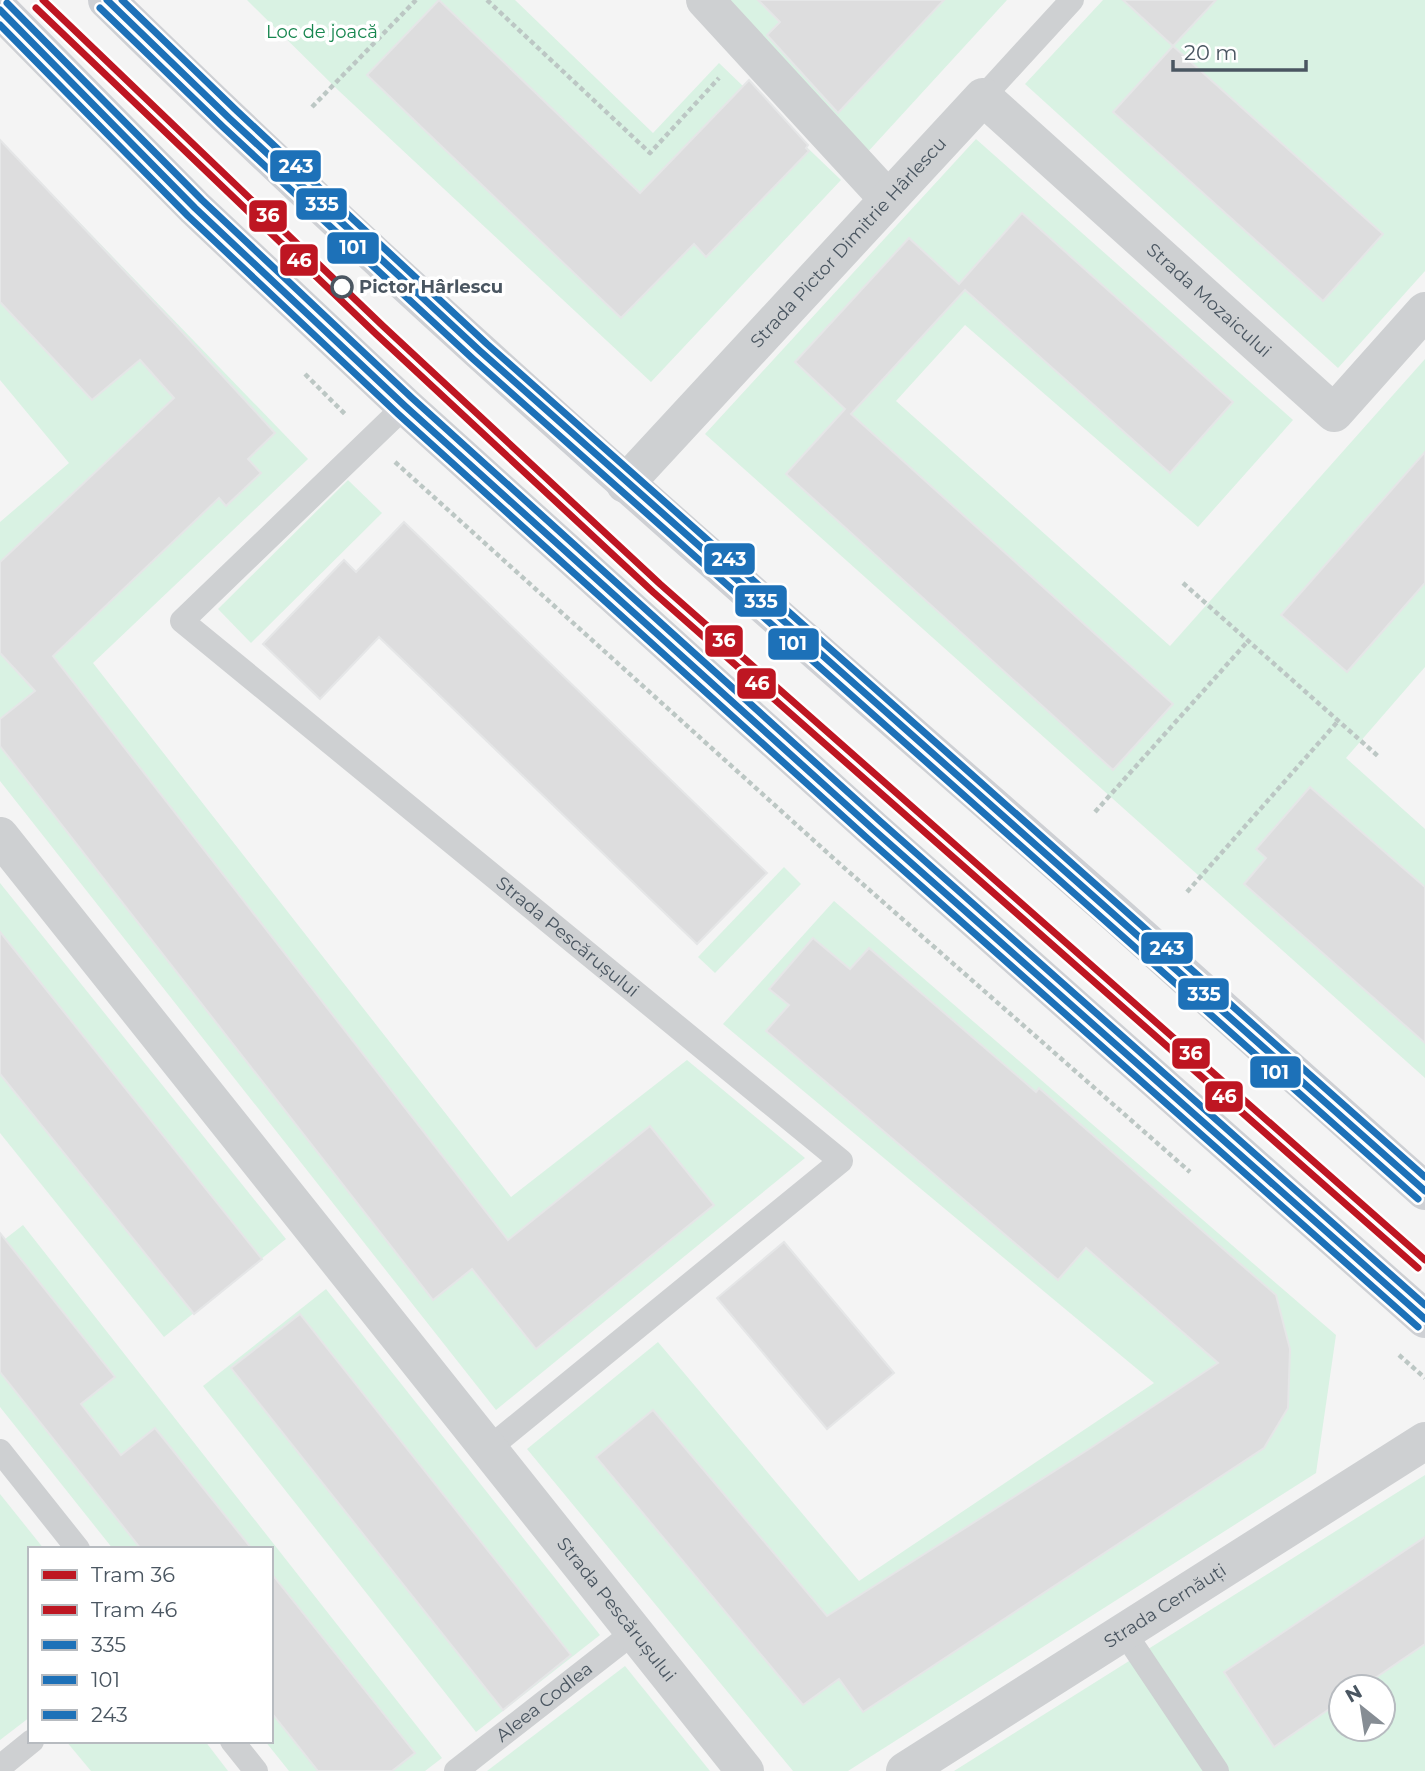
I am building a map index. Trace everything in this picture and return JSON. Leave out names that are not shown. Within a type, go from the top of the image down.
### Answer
[{"type":"main road","points":[[107,0],[359,242],[625,484],[1121,919],[1425,1191]]},
{"type":"main road","points":[[0,10],[195,208],[405,406],[853,811],[1425,1319]]},
{"type":"street","points":[[705,0],[888,199]]},
{"type":"street","name":"Strada Pictor Dimitrie Hârlescu","points":[[625,484],[983,97]]},
{"type":"street","name":"Strada Mozaicului","points":[[983,97],[1334,413],[1425,311]]},
{"type":"street","name":"Strada Pescărușului","points":[[0,836],[745,1771]]},
{"type":"street","name":"Strada Cernăuți","points":[[905,1771],[1425,1441]]},
{"type":"lane","name":"Strada Pictor Dimitrie Hârlescu","points":[[983,97],[1072,0]]},
{"type":"lane","name":"Strada Pescărușului","points":[[405,406],[182,621],[841,1161],[488,1449]]},
{"type":"lane","points":[[0,1451],[76,1547]]},
{"type":"lane","name":"Aleea Codlea","points":[[456,1771],[635,1632]]},
{"type":"lane","points":[[1124,1632],[1217,1771]]},
{"type":"lane","points":[[0,1767],[30,1743]]},
{"type":"lane","points":[[235,1743],[256,1771]]},
{"type":"path","points":[[312,107],[416,0]]},
{"type":"path","points":[[488,0],[650,153],[720,77]]},
{"type":"path","points":[[1183,583],[1379,757]]},
{"type":"path","points":[[1095,812],[1248,641]]},
{"type":"path","points":[[1186,892],[1339,720]]},
{"type":"green space","name":"Loc de joacă","points":[[247,0],[515,0],[653,133],[719,63],[841,180],[651,382],[339,91]]},
{"type":"green space","points":[[722,0],[1007,0],[865,155]]},
{"type":"green space","points":[[1103,0],[1425,0],[1425,271],[1338,368],[1025,84]]},
{"type":"green space","points":[[976,139],[1293,420],[1198,527],[965,325],[896,401],[1170,646],[1425,359],[1425,667],[1346,758],[1425,829],[1425,1078],[705,434]]},
{"type":"green space","points":[[0,140],[308,459],[93,663],[511,1197],[687,1060],[805,1158],[496,1410],[0,781],[0,522],[69,463],[0,380]]},
{"type":"green space","points":[[348,480],[382,513],[251,643],[218,609]]},
{"type":"green space","points":[[784,867],[801,884],[715,973],[698,957]]},
{"type":"green space","points":[[0,883],[286,1239],[164,1337],[0,1133]]},
{"type":"green space","points":[[834,901],[1336,1335],[1316,1473],[848,1771],[793,1771],[527,1449],[658,1342],[859,1581],[1154,1383],[723,1024]]},
{"type":"green space","points":[[23,1225],[442,1758],[425,1771],[289,1771],[267,1743],[273,1743],[273,1547],[111,1547],[0,1407],[0,1243]]},
{"type":"green space","points":[[326,1289],[600,1635],[476,1732],[203,1386]]},
{"type":"green space","points":[[1425,1475],[1425,1771],[954,1771]]},
{"type":"green space","points":[[0,1494],[42,1547],[28,1547],[28,1719],[0,1740]]},
{"type":"green space","points":[[625,1666],[710,1771],[487,1771]]},
{"type":"green space","points":[[68,1743],[207,1743],[228,1771],[91,1771]]},
{"type":"building","points":[[439,0],[640,193],[749,80],[808,145],[806,148],[809,151],[706,257],[694,244],[621,318],[367,75]]},
{"type":"building","points":[[758,0],[944,0],[838,113],[767,35],[780,22]]},
{"type":"building","points":[[1123,0],[1216,0],[1173,46]]},
{"type":"building","points":[[1173,46],[1383,234],[1323,301],[1113,112]]},
{"type":"building","points":[[0,140],[275,433],[248,459],[261,473],[226,506],[219,498],[53,656],[508,1240],[650,1126],[714,1205],[536,1349],[472,1269],[433,1300],[0,746],[0,719],[35,691],[0,653],[0,562],[174,398],[140,360],[92,400],[0,302]]},
{"type":"building","points":[[1022,213],[1233,402],[1170,473],[965,290],[851,414],[1173,704],[1113,770],[786,474],[845,409],[795,362],[909,238],[959,284]]},
{"type":"building","points":[[1425,452],[1425,583],[1347,672],[1281,615]]},
{"type":"building","points":[[404,522],[767,873],[697,944],[379,637],[320,699],[263,644],[344,560],[356,572]]},
{"type":"building","points":[[1310,787],[1425,887],[1425,1043],[1244,884],[1266,858],[1256,849]]},
{"type":"building","points":[[0,932],[262,1259],[194,1314],[0,1074]]},
{"type":"building","points":[[813,938],[850,969],[869,948],[1036,1092],[1039,1088],[1276,1295],[1290,1349],[1288,1408],[1264,1448],[863,1712],[839,1679],[803,1705],[596,1457],[653,1410],[827,1616],[1089,1449],[1218,1363],[1086,1248],[1058,1280],[766,1031],[789,1005],[769,989]]},
{"type":"building","points":[[0,1233],[115,1377],[81,1404],[121,1455],[155,1428],[250,1547],[139,1547],[0,1372]]},
{"type":"building","points":[[784,1242],[894,1373],[827,1429],[717,1298]]},
{"type":"building","points":[[300,1314],[571,1655],[503,1710],[231,1368]]},
{"type":"building","points":[[1425,1537],[1425,1644],[1383,1673],[1327,1673],[1327,1711],[1274,1747],[1224,1672]]},
{"type":"building","points":[[273,1576],[415,1753],[392,1771],[318,1771],[273,1715]]},
{"type":"tram line","name":"36","points":[[43,0],[383,326],[660,584],[1425,1260]]},
{"type":"tram line","name":"46","points":[[36,8],[376,334],[653,592],[1418,1268]]},
{"type":"transit line","name":"335","points":[[107,0],[230,119],[480,351],[1425,1191]]},
{"type":"transit line","name":"243","points":[[122,0],[487,344],[1425,1177]]},
{"type":"transit line","name":"243","points":[[7,3],[202,200],[412,398],[881,822],[1425,1305]]},
{"type":"transit line","name":"101","points":[[100,8],[223,127],[473,359],[1418,1199]]},
{"type":"transit line","name":"335","points":[[0,10],[195,208],[405,406],[874,830],[1425,1319]]},
{"type":"transit line","name":"101","points":[[0,25],[188,216],[398,414],[867,838],[1418,1327]]},
{"type":"place","name":"Pictor Hârlescu","points":[[342,287]]}]
